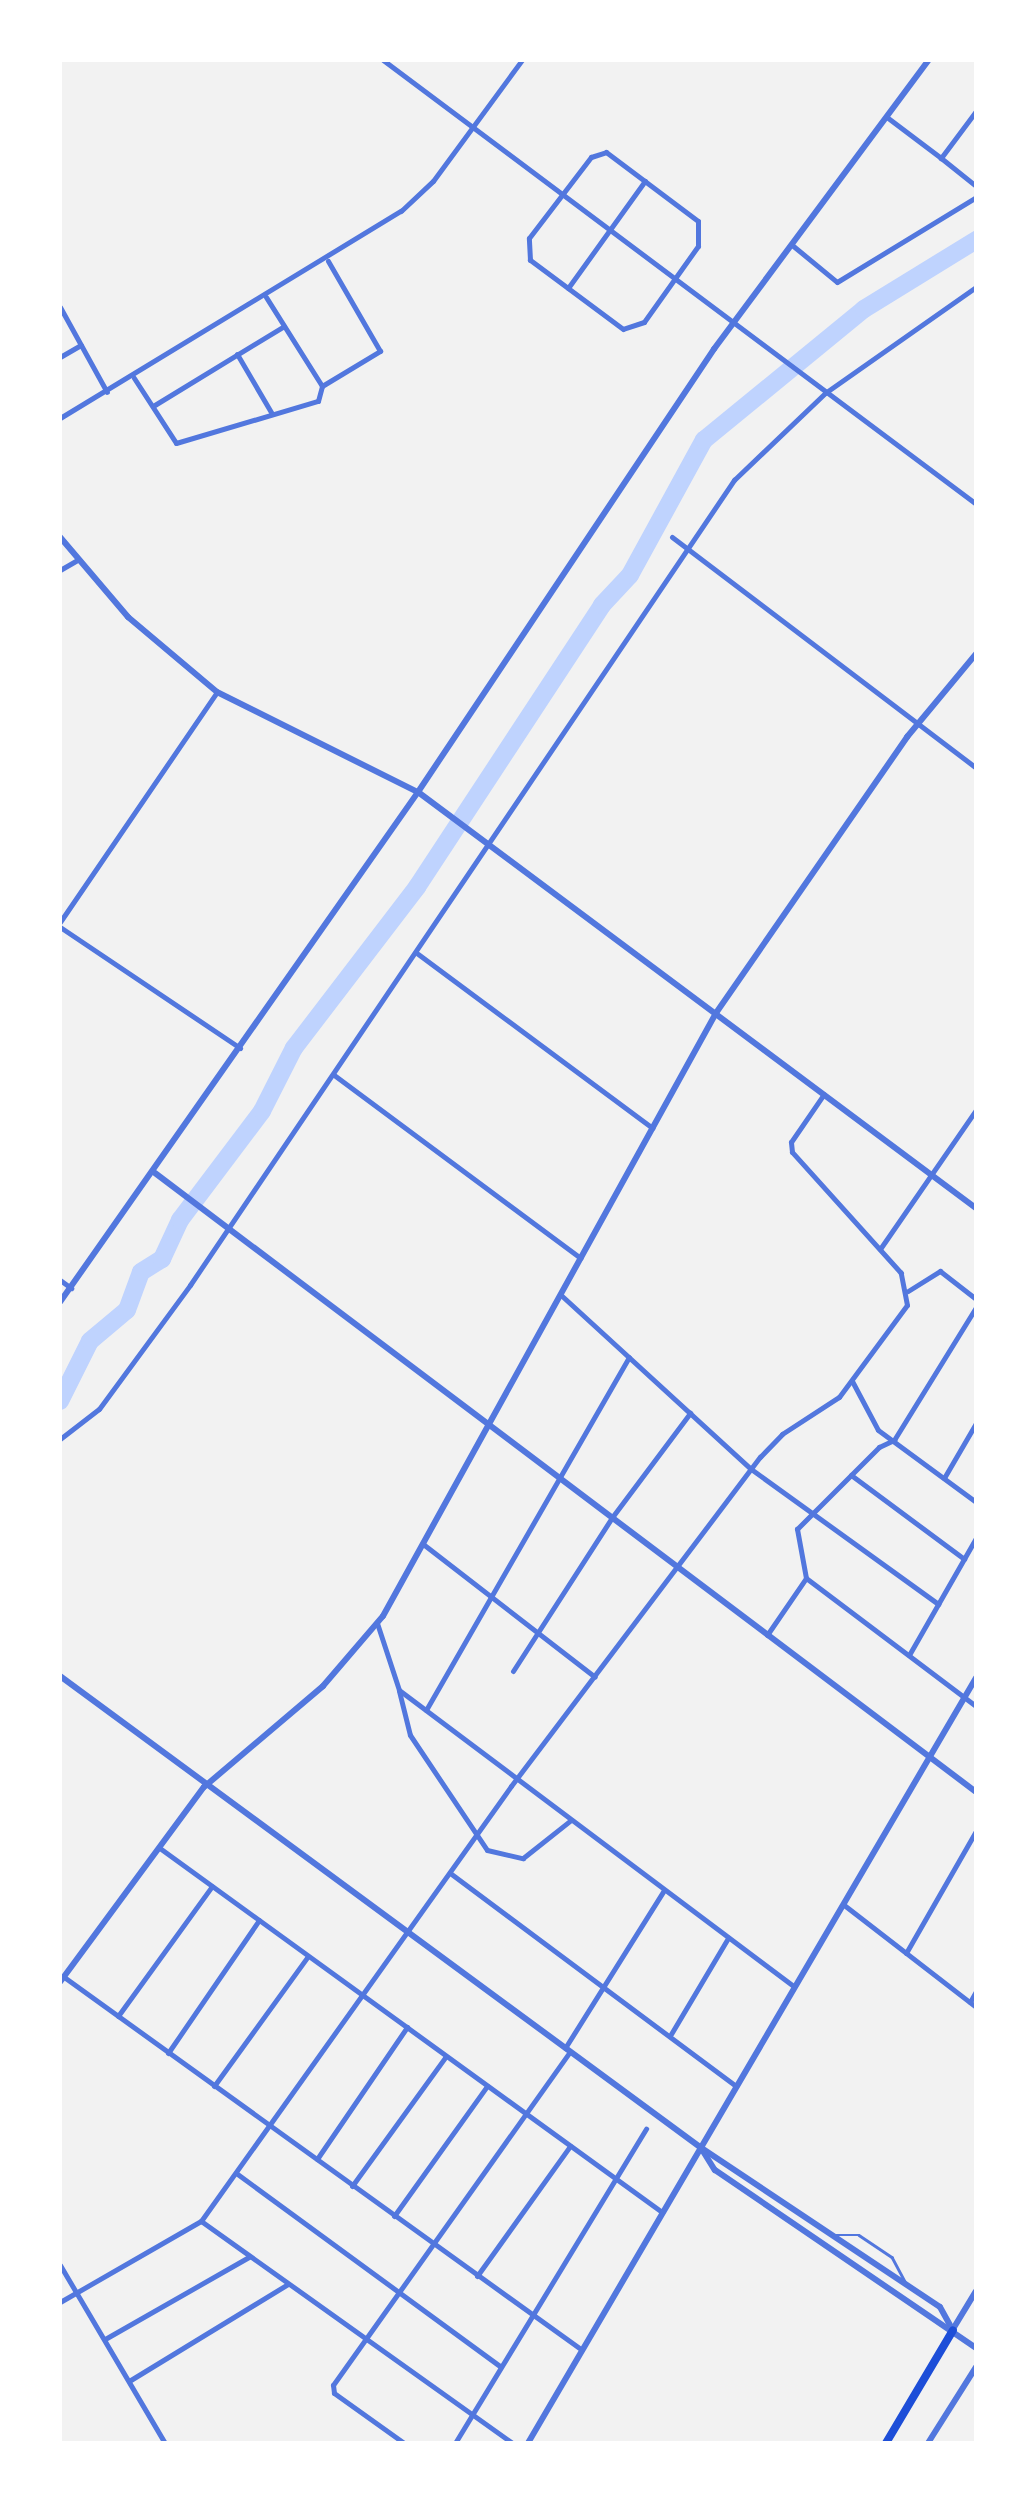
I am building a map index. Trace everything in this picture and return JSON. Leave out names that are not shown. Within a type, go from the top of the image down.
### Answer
[{"type":"main road","points":[[886,2443],[953,2330]]},
{"type":"street","points":[[383,60],[976,504]]},
{"type":"street","points":[[60,418],[328,261],[401,211],[472,128],[522,60]]},
{"type":"street","points":[[60,1302],[155,1173],[418,792],[732,324],[929,60]]},
{"type":"street","points":[[941,158],[976,111]]},
{"type":"street","points":[[886,117],[976,186]]},
{"type":"street","points":[[606,152],[698,221],[698,246],[644,322],[623,329],[530,260],[529,238],[562,196],[592,157],[606,152]]},
{"type":"street","points":[[568,288],[645,181]]},
{"type":"street","points":[[792,245],[837,282],[976,197]]},
{"type":"street","points":[[134,377],[176,443],[318,401],[322,386],[380,351],[328,261]]},
{"type":"street","points":[[60,1439],[99,1409],[224,1224],[334,1075],[734,480],[825,393],[976,287]]},
{"type":"street","points":[[266,297],[322,386]]},
{"type":"street","points":[[60,307],[107,392]]},
{"type":"street","points":[[152,406],[284,326]]},
{"type":"street","points":[[60,357],[81,345]]},
{"type":"street","points":[[237,354],[272,414]]},
{"type":"street","points":[[60,536],[128,617],[217,692],[433,802],[976,1208]]},
{"type":"street","points":[[672,538],[976,768]]},
{"type":"street","points":[[60,570],[77,560]]},
{"type":"street","points":[[582,2350],[62,1979],[204,1787],[323,1686],[377,1623],[716,1013],[918,724],[976,654]]},
{"type":"street","points":[[217,692],[60,924],[240,1049]]},
{"type":"street","points":[[418,954],[652,1128]]},
{"type":"street","points":[[334,1075],[580,1258]]},
{"type":"street","points":[[60,2302],[201,2221],[448,1872],[750,1469],[771,1442],[839,1397],[907,1305],[908,1292],[880,1248],[792,1152],[791,1142],[824,1094]]},
{"type":"street","points":[[880,1248],[976,1110]]},
{"type":"street","points":[[155,1173],[976,1792]]},
{"type":"street","points":[[908,1292],[940,1271],[976,1299]]},
{"type":"street","points":[[60,1280],[71,1288]]},
{"type":"street","points":[[562,1296],[750,1469],[938,1604]]},
{"type":"street","points":[[976,1306],[894,1440],[851,1476],[794,1535],[806,1578],[976,1706]]},
{"type":"street","points":[[426,1710],[628,1357]]},
{"type":"street","points":[[852,1380],[878,1430],[976,1502]]},
{"type":"street","points":[[513,1671],[613,1516],[690,1414]]},
{"type":"street","points":[[944,1478],[976,1424]]},
{"type":"street","points":[[851,1476],[964,1559]]},
{"type":"street","points":[[908,1655],[976,1538]]},
{"type":"street","points":[[422,1543],[595,1676]]},
{"type":"street","points":[[767,1636],[806,1578]]},
{"type":"street","points":[[377,1623],[410,1735],[493,1854],[517,1858],[571,1820]]},
{"type":"street","points":[[60,1676],[204,1787],[700,2147],[940,2307],[953,2330]]},
{"type":"street","points":[[528,2443],[976,1678]]},
{"type":"street","points":[[399,1690],[794,1988]]},
{"type":"street","points":[[906,1953],[976,1831]]},
{"type":"street","points":[[161,1848],[662,2212]]},
{"type":"street","points":[[448,1872],[736,2086]]},
{"type":"street","points":[[118,2016],[212,1886]]},
{"type":"street","points":[[404,2443],[334,2394],[333,2384],[528,2116],[664,1890]]},
{"type":"street","points":[[843,1904],[973,2005],[976,1991]]},
{"type":"street","points":[[168,2053],[259,1920]]},
{"type":"street","points":[[671,2034],[728,1938]]},
{"type":"street","points":[[214,2086],[308,1956]]},
{"type":"street","points":[[316,2159],[407,2027]]},
{"type":"street","points":[[352,2186],[446,2056]]},
{"type":"street","points":[[394,2216],[486,2086]]},
{"type":"street","points":[[455,2443],[529,2314],[646,2129]]},
{"type":"street","points":[[476,2276],[570,2146]]},
{"type":"street","points":[[700,2147],[715,2170],[928,2321],[953,2330],[976,2348]]},
{"type":"street","points":[[235,2172],[500,2366]]},
{"type":"street","points":[[201,2221],[512,2443]]},
{"type":"street","points":[[105,2339],[249,2257]]},
{"type":"street","points":[[60,2265],[164,2443]]},
{"type":"street","points":[[129,2381],[288,2284]]},
{"type":"street","points":[[953,2330],[976,2291]]},
{"type":"street","points":[[928,2443],[976,2367]]},
{"type":"lane","points":[[836,2236],[860,2235],[892,2257],[905,2283]]},
{"type":"waterway","points":[[60,1401],[90,1341],[127,1310],[141,1272],[162,1259],[180,1220],[262,1111],[294,1048],[417,887],[602,605],[630,575],[704,440],[864,309],[976,240]]}]
